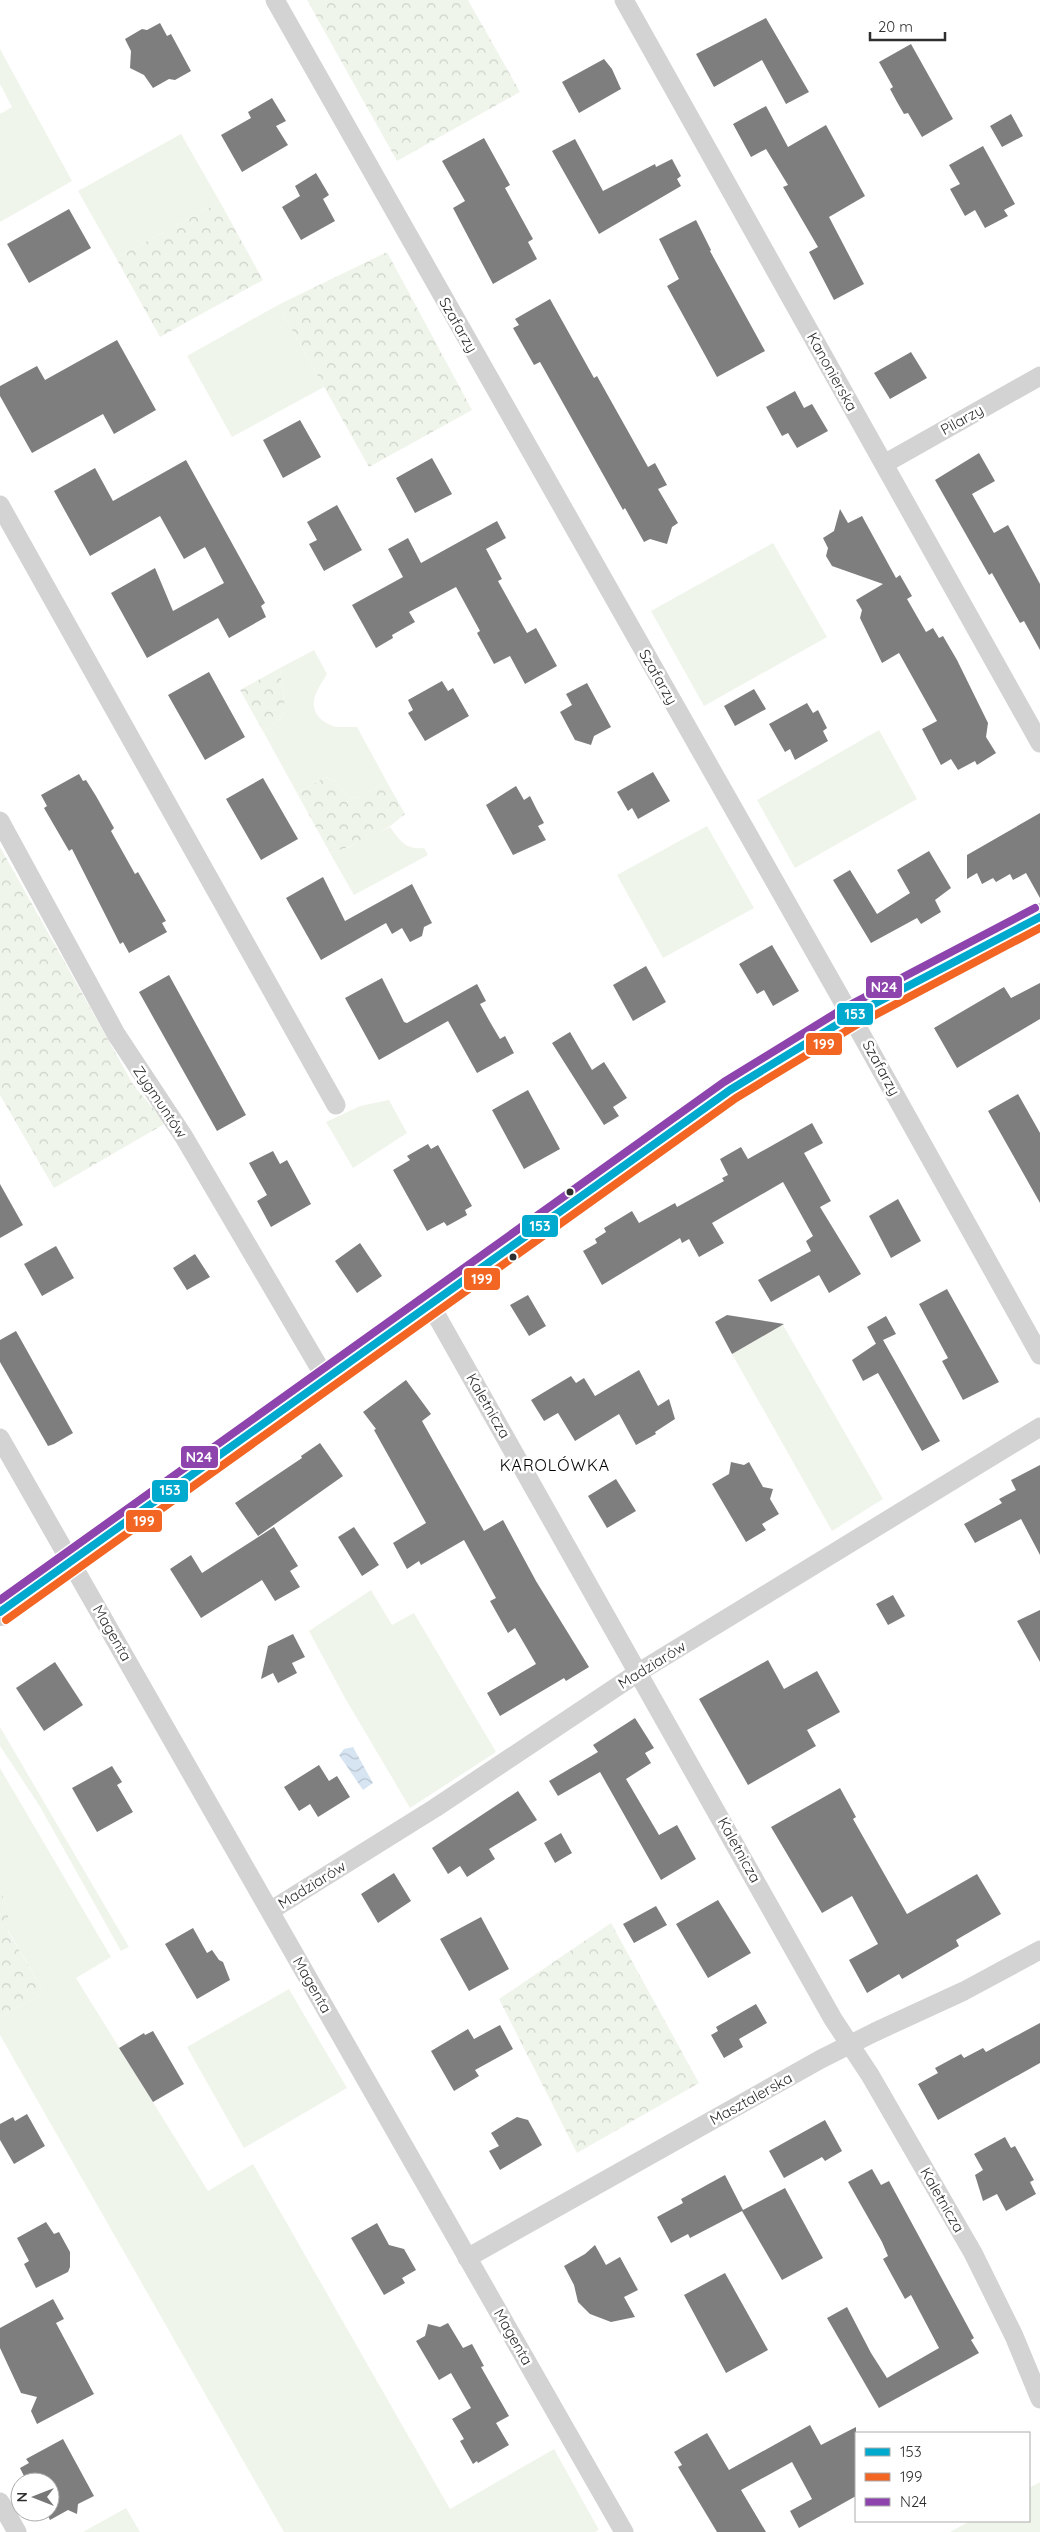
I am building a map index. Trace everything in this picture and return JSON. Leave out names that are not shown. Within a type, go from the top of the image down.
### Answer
[{"type":"street","name":"Szafarzy","points":[[275,0],[851,1016],[1040,1356]]},
{"type":"street","name":"Kanonierska","points":[[624,0],[1040,743]]},
{"type":"street","name":"Pilarzy","points":[[884,464],[1040,376]]},
{"type":"street","points":[[0,506],[336,1105]]},
{"type":"street","name":"Zygmuntów","points":[[0,821],[116,1034],[184,1137],[326,1379]]},
{"type":"street","points":[[0,1612],[730,1090],[851,1016],[1040,917]]},
{"type":"street","name":"Kaletnicza","points":[[430,1304],[833,2019],[850,2044],[972,2253],[1014,2336],[1040,2399]]},
{"type":"street","name":"Madziarów","points":[[270,1911],[435,1808],[639,1672],[1040,1426]]},
{"type":"street","name":"Magenta","points":[[0,1438],[624,2532]]},
{"type":"street","name":"Masztalerska","points":[[467,2258],[850,2044],[964,1991],[1040,1950]]},
{"type":"street","points":[[0,2502],[17,2532]]},
{"type":"green space","points":[[307,0],[468,0],[520,92],[397,161]]},
{"type":"green space","points":[[0,49],[72,181],[0,222],[0,114],[12,107],[0,84]]},
{"type":"green space","points":[[181,134],[220,202],[116,258],[78,191]]},
{"type":"green space","points":[[220,202],[263,280],[160,337],[116,258]]},
{"type":"green space","points":[[387,252],[472,410],[369,467],[278,305]]},
{"type":"green space","points":[[278,305],[324,387],[232,437],[187,356]]},
{"type":"green space","points":[[773,543],[827,637],[704,706],[651,611]]},
{"type":"green space","points":[[314,650],[327,674],[317,691],[314,709],[322,720],[333,726],[357,727],[387,782],[361,797],[349,799],[335,781],[326,777],[297,793],[264,733],[282,717],[285,709],[280,668]]},
{"type":"green space","points":[[280,668],[285,709],[282,717],[264,733],[240,690]]},
{"type":"green space","points":[[879,730],[917,799],[795,868],[757,800]]},
{"type":"green space","points":[[326,777],[335,781],[349,799],[361,797],[387,782],[405,814],[370,838],[330,853],[297,793]]},
{"type":"green space","points":[[707,826],[754,908],[663,958],[617,875]]},
{"type":"green space","points":[[390,827],[404,844],[412,848],[424,848],[428,855],[354,895],[330,853],[350,847]]},
{"type":"green space","points":[[0,847],[134,1086],[166,1123],[54,1188],[0,1095]]},
{"type":"green space","points":[[389,1100],[407,1133],[353,1168],[326,1122],[360,1106]]},
{"type":"green space","points":[[783,1325],[883,1499],[832,1531],[732,1354]]},
{"type":"green space","points":[[371,1590],[392,1625],[414,1613],[496,1752],[410,1808],[345,1698],[309,1631]]},
{"type":"green space","points":[[0,1727],[129,1947],[121,1951],[39,1805],[0,1746]]},
{"type":"green space","points":[[0,1768],[111,1957],[76,1978],[208,2191],[253,2164],[450,2509],[554,2449],[599,2530],[595,2532],[284,2532],[0,2035],[0,2017],[44,1993],[8,1930],[8,1909],[0,1890]]},
{"type":"green space","points":[[0,1890],[8,1909],[8,1931],[44,1993],[0,2017]]},
{"type":"green space","points":[[611,1923],[699,2083],[577,2153],[499,1999]]},
{"type":"green space","points":[[289,1989],[347,2088],[244,2148],[187,2047]]},
{"type":"green space","points":[[1040,2482],[1040,2532],[950,2532],[968,2522],[1030,2522],[1030,2487]]},
{"type":"green space","points":[[126,2508],[140,2532],[83,2532]]},
{"type":"water","points":[[353,1747],[373,1783],[363,1790],[339,1755],[344,1749]]},
{"type":"building","points":[[766,18],[809,92],[786,104],[762,60],[714,87],[696,54]]},
{"type":"building","points":[[160,23],[167,36],[171,34],[191,71],[175,80],[169,79],[153,88],[144,75],[130,68],[131,51],[125,39],[142,29],[147,30]]},
{"type":"building","points":[[911,44],[953,119],[922,137],[908,113],[904,114],[897,102],[890,89],[893,87],[879,62]]},
{"type":"building","points":[[604,59],[612,69],[621,89],[579,113],[562,82]]},
{"type":"building","points":[[272,98],[286,121],[276,126],[288,145],[242,172],[221,135],[251,118],[248,112]]},
{"type":"building","points":[[766,106],[788,147],[826,125],[865,196],[829,217],[864,284],[834,300],[809,252],[818,247],[783,187],[788,185],[766,149],[751,157],[733,124]]},
{"type":"building","points":[[1011,114],[1023,136],[1002,147],[990,126]]},
{"type":"building","points":[[484,138],[510,185],[505,188],[533,239],[528,242],[537,259],[493,284],[453,208],[465,201],[442,161]]},
{"type":"building","points":[[575,139],[603,191],[655,164],[656,167],[672,159],[681,176],[677,179],[681,186],[599,234],[552,151]]},
{"type":"building","points":[[983,146],[1015,204],[1004,210],[1008,216],[985,228],[975,210],[965,216],[950,189],[960,184],[949,165]]},
{"type":"building","points":[[316,173],[329,195],[323,199],[335,221],[301,240],[282,207],[300,196],[295,186]]},
{"type":"building","points":[[69,209],[91,248],[29,283],[7,244]]},
{"type":"building","points":[[696,220],[710,251],[765,351],[717,377],[667,286],[679,279],[659,239]]},
{"type":"building","points":[[550,299],[594,378],[597,376],[648,467],[655,463],[667,485],[658,489],[678,523],[672,527],[667,544],[650,539],[644,542],[625,508],[623,510],[540,362],[534,365],[513,328],[519,325],[515,319]]},
{"type":"building","points":[[117,340],[156,410],[114,434],[103,414],[32,453],[0,396],[0,386],[37,366],[45,380]]},
{"type":"building","points":[[911,352],[927,378],[890,399],[874,373]]},
{"type":"building","points":[[795,391],[804,408],[812,404],[828,431],[797,448],[788,433],[782,436],[766,407]]},
{"type":"building","points":[[300,420],[321,457],[283,478],[263,440]]},
{"type":"building","points":[[979,453],[995,481],[972,494],[994,533],[1008,525],[1040,584],[1040,650],[1024,621],[1020,623],[992,573],[989,575],[935,480]]},
{"type":"building","points":[[432,458],[452,494],[415,513],[396,478]]},
{"type":"building","points":[[186,460],[265,603],[261,606],[266,617],[229,638],[218,618],[147,658],[111,593],[155,568],[173,611],[224,583],[205,547],[184,559],[160,516],[90,556],[54,491],[95,468],[113,501]]},
{"type":"building","points":[[337,505],[362,550],[324,571],[309,544],[317,540],[307,522]]},
{"type":"building","points":[[840,509],[848,523],[862,516],[896,578],[900,575],[912,596],[907,599],[926,632],[933,628],[939,638],[943,636],[957,660],[988,723],[986,737],[996,753],[977,765],[975,761],[958,770],[951,759],[941,765],[922,729],[937,721],[899,653],[882,663],[860,618],[862,610],[856,600],[883,584],[832,566],[826,556],[828,548],[823,538],[834,531]]},
{"type":"building","points":[[497,521],[506,538],[486,549],[502,579],[498,581],[527,633],[536,628],[557,666],[525,684],[510,656],[494,664],[477,633],[480,631],[456,587],[409,612],[415,622],[392,635],[393,638],[376,648],[352,605],[403,577],[388,549],[408,538],[421,563]]},
{"type":"building","points":[[209,672],[245,737],[205,760],[168,695]]},
{"type":"building","points":[[442,681],[448,691],[453,688],[469,716],[425,741],[408,713],[413,710],[408,700]]},
{"type":"building","points":[[587,683],[611,727],[594,736],[591,745],[575,740],[560,712],[572,705],[566,694]]},
{"type":"building","points":[[754,689],[766,709],[735,726],[724,706]]},
{"type":"building","points":[[807,703],[813,713],[818,710],[827,728],[823,731],[828,741],[795,760],[790,749],[785,752],[769,724]]},
{"type":"building","points":[[653,772],[670,801],[638,819],[632,808],[628,811],[617,792]]},
{"type":"building","points":[[79,774],[83,781],[86,780],[96,796],[114,828],[111,831],[135,874],[138,872],[166,921],[162,923],[167,932],[129,953],[123,942],[120,944],[72,849],[69,851],[44,808],[47,806],[41,795]]},
{"type":"building","points":[[263,778],[298,839],[261,860],[226,799]]},
{"type":"building","points":[[516,786],[524,800],[530,796],[544,823],[538,826],[546,840],[513,855],[486,805]]},
{"type":"building","points":[[1040,813],[1040,898],[1026,873],[1013,880],[1010,874],[996,882],[993,878],[982,884],[977,873],[967,879],[967,855]]},
{"type":"building","points":[[929,851],[951,888],[935,900],[941,912],[921,924],[917,918],[871,943],[833,880],[850,870],[877,914],[910,893],[897,870]]},
{"type":"building","points":[[323,877],[345,921],[412,884],[432,923],[424,927],[422,936],[410,942],[402,928],[392,934],[386,923],[321,960],[286,898]]},
{"type":"building","points":[[772,945],[799,991],[773,1006],[764,990],[757,994],[739,964]]},
{"type":"building","points":[[646,966],[666,1002],[633,1021],[613,985]]},
{"type":"building","points":[[169,975],[246,1115],[217,1131],[139,992]]},
{"type":"building","points":[[382,978],[404,1022],[407,1023],[477,984],[486,1001],[480,1004],[500,1039],[505,1036],[514,1053],[477,1073],[448,1021],[379,1060],[345,998]]},
{"type":"building","points":[[1040,983],[1040,1019],[957,1068],[934,1028],[1004,987],[1011,998]]},
{"type":"building","points":[[570,1032],[592,1070],[604,1062],[627,1098],[613,1107],[619,1116],[604,1125],[552,1043]]},
{"type":"building","points":[[528,1090],[560,1149],[524,1169],[492,1110]]},
{"type":"building","points":[[1018,1094],[1040,1133],[1040,1203],[988,1111]]},
{"type":"building","points":[[812,1123],[823,1143],[804,1153],[831,1201],[820,1207],[861,1274],[829,1293],[819,1275],[771,1302],[758,1280],[811,1251],[806,1241],[813,1236],[783,1182],[712,1223],[724,1243],[699,1257],[689,1239],[682,1243],[680,1238],[602,1285],[583,1251],[597,1243],[595,1239],[606,1232],[604,1228],[632,1211],[639,1223],[675,1203],[677,1207],[724,1181],[722,1178],[728,1175],[720,1159],[741,1147],[748,1159]]},
{"type":"building","points":[[428,1144],[431,1149],[438,1145],[472,1206],[465,1210],[467,1215],[447,1226],[444,1222],[427,1231],[393,1170],[410,1160],[407,1156]]},
{"type":"building","points":[[273,1151],[280,1164],[287,1160],[311,1204],[271,1227],[257,1201],[267,1195],[249,1163]]},
{"type":"building","points":[[0,1184],[23,1225],[0,1238]]},
{"type":"building","points":[[898,1199],[921,1241],[891,1258],[869,1216]]},
{"type":"building","points":[[360,1243],[382,1276],[357,1293],[335,1261]]},
{"type":"building","points":[[56,1246],[74,1278],[42,1296],[24,1264]]},
{"type":"building","points":[[195,1254],[210,1277],[187,1290],[173,1268]]},
{"type":"building","points":[[947,1289],[999,1382],[963,1400],[942,1361],[948,1358],[919,1304]]},
{"type":"building","points":[[528,1295],[546,1326],[529,1336],[510,1305]]},
{"type":"building","points":[[727,1315],[784,1324],[732,1354],[715,1322]]},
{"type":"building","points":[[886,1316],[896,1334],[883,1340],[940,1441],[922,1451],[878,1373],[863,1381],[852,1360],[876,1344],[867,1327]]},
{"type":"building","points":[[16,1331],[73,1433],[48,1446],[0,1362],[0,1340]]},
{"type":"building","points":[[639,1370],[658,1406],[669,1399],[675,1419],[655,1432],[656,1434],[636,1445],[619,1414],[575,1441],[558,1413],[544,1421],[531,1400],[571,1376],[576,1383],[584,1378],[595,1396]]},
{"type":"building","points":[[406,1380],[431,1414],[422,1421],[484,1531],[503,1520],[536,1581],[589,1667],[566,1681],[564,1678],[500,1716],[487,1693],[536,1664],[515,1628],[508,1633],[490,1601],[496,1598],[464,1540],[421,1565],[419,1561],[407,1569],[393,1543],[426,1523],[374,1430],[376,1429],[363,1412]]},
{"type":"building","points":[[320,1443],[343,1476],[258,1536],[235,1503],[302,1458],[301,1456]]},
{"type":"building","points":[[731,1462],[744,1465],[749,1462],[763,1487],[773,1489],[770,1499],[779,1514],[762,1524],[766,1530],[746,1542],[712,1484],[729,1474]]},
{"type":"building","points":[[1040,1465],[1040,1555],[1021,1519],[975,1543],[964,1524],[1002,1503],[999,1499],[1016,1490],[1011,1480]]},
{"type":"building","points":[[616,1479],[636,1511],[607,1528],[588,1496]]},
{"type":"building","points":[[274,1527],[298,1566],[290,1571],[300,1587],[275,1601],[262,1580],[201,1618],[170,1569],[191,1555],[202,1573]]},
{"type":"building","points":[[354,1527],[379,1565],[362,1576],[338,1537]]},
{"type":"building","points":[[893,1595],[905,1616],[888,1625],[876,1604]]},
{"type":"building","points":[[1040,1610],[1040,1662],[1017,1621]]},
{"type":"building","points":[[293,1634],[305,1657],[292,1663],[297,1673],[278,1683],[273,1673],[261,1679],[268,1646]]},
{"type":"building","points":[[768,1660],[784,1689],[817,1671],[840,1712],[807,1730],[816,1746],[748,1785],[699,1699]]},
{"type":"building","points":[[55,1662],[83,1705],[44,1731],[16,1688]]},
{"type":"building","points":[[635,1718],[654,1748],[645,1753],[651,1763],[626,1779],[659,1835],[677,1825],[696,1859],[661,1880],[600,1772],[558,1796],[549,1781],[598,1752],[593,1745]]},
{"type":"building","points":[[319,1765],[329,1781],[337,1776],[350,1797],[318,1817],[310,1804],[299,1811],[284,1787]]},
{"type":"building","points":[[112,1766],[122,1782],[117,1785],[133,1812],[97,1832],[72,1788]]},
{"type":"building","points":[[840,1788],[856,1817],[853,1819],[907,1914],[977,1874],[1001,1914],[956,1940],[959,1946],[902,1979],[899,1974],[867,1993],[849,1960],[878,1944],[852,1896],[822,1913],[771,1827]]},
{"type":"building","points":[[518,1791],[537,1820],[489,1849],[495,1859],[467,1877],[460,1866],[448,1874],[432,1848]]},
{"type":"building","points":[[561,1833],[572,1853],[555,1863],[544,1843]]},
{"type":"building","points":[[394,1873],[411,1901],[378,1923],[361,1894]]},
{"type":"building","points":[[718,1900],[751,1953],[708,1978],[676,1924]]},
{"type":"building","points":[[656,1906],[667,1925],[634,1943],[623,1924]]},
{"type":"building","points":[[481,1917],[509,1969],[469,1991],[440,1939]]},
{"type":"building","points":[[193,1928],[207,1953],[212,1950],[219,1960],[223,1962],[230,1980],[197,1999],[165,1944]]},
{"type":"building","points":[[756,2004],[767,2023],[739,2039],[743,2047],[724,2058],[711,2035],[718,2031],[716,2027]]},
{"type":"building","points":[[1040,2023],[1040,2063],[938,2120],[918,2084],[938,2073],[935,2068],[961,2054],[964,2058],[983,2048],[986,2052]]},
{"type":"building","points":[[500,2025],[513,2049],[475,2070],[479,2076],[454,2091],[431,2051],[468,2029],[474,2039]]},
{"type":"building","points":[[153,2031],[184,2084],[153,2102],[119,2048],[144,2033],[145,2035]]},
{"type":"building","points":[[27,2114],[45,2146],[14,2164],[0,2140],[0,2124],[13,2117],[15,2121]]},
{"type":"building","points":[[517,2117],[528,2120],[542,2145],[500,2170],[489,2151],[499,2146],[491,2133]]},
{"type":"building","points":[[825,2120],[842,2151],[825,2161],[822,2157],[784,2178],[769,2151]]},
{"type":"building","points":[[1005,2137],[1011,2148],[1015,2146],[1034,2180],[1030,2182],[1036,2194],[1006,2211],[997,2194],[983,2201],[975,2175],[983,2170],[974,2154]]},
{"type":"building","points":[[872,2169],[881,2185],[889,2181],[974,2338],[971,2340],[979,2353],[879,2408],[827,2318],[847,2307],[871,2353],[887,2378],[939,2348],[911,2295],[905,2299],[883,2259],[888,2256],[882,2242],[848,2182]]},
{"type":"building","points":[[725,2175],[743,2210],[785,2188],[823,2258],[782,2280],[742,2211],[690,2238],[688,2234],[671,2243],[657,2217],[683,2203],[681,2199]]},
{"type":"building","points":[[46,2222],[54,2234],[59,2232],[70,2252],[70,2267],[68,2272],[36,2288],[24,2264],[29,2261],[17,2238]]},
{"type":"building","points":[[377,2223],[389,2245],[404,2249],[416,2270],[402,2278],[405,2283],[384,2295],[351,2238]]},
{"type":"building","points":[[595,2245],[606,2265],[620,2257],[638,2290],[624,2297],[635,2317],[611,2322],[590,2314],[578,2302],[574,2285],[564,2266],[585,2254]]},
{"type":"building","points":[[725,2273],[768,2350],[726,2373],[684,2295]]},
{"type":"building","points":[[53,2299],[64,2319],[56,2323],[94,2394],[37,2424],[31,2411],[37,2397],[21,2393],[0,2348],[0,2328]]},
{"type":"building","points":[[448,2323],[463,2348],[472,2344],[484,2366],[481,2367],[509,2416],[496,2423],[509,2445],[473,2464],[460,2441],[464,2439],[452,2419],[471,2408],[451,2373],[439,2380],[416,2341],[425,2336],[428,2324],[440,2327]]},
{"type":"building","points":[[810,2425],[821,2445],[856,2427],[855,2497],[799,2528],[790,2511],[812,2499],[792,2462],[741,2490],[766,2532],[717,2532],[678,2467],[682,2465],[674,2452],[707,2433],[729,2470]]},
{"type":"building","points":[[63,2439],[94,2496],[78,2504],[77,2514],[68,2510],[60,2514],[60,2472],[22,2472],[20,2468],[29,2463],[26,2459]]},
{"type":"transit line","name":"N24","points":[[0,1600],[724,1082],[846,1007],[1035,908]]},
{"type":"transit line","name":"153","points":[[0,1612],[730,1090],[851,1016],[1040,917]]},
{"type":"transit line","name":"199","points":[[6,1620],[736,1098],[856,1025],[1040,928]]},
{"type":"district","name":"KAROLÓWKA","points":[[555,1465]]}]
